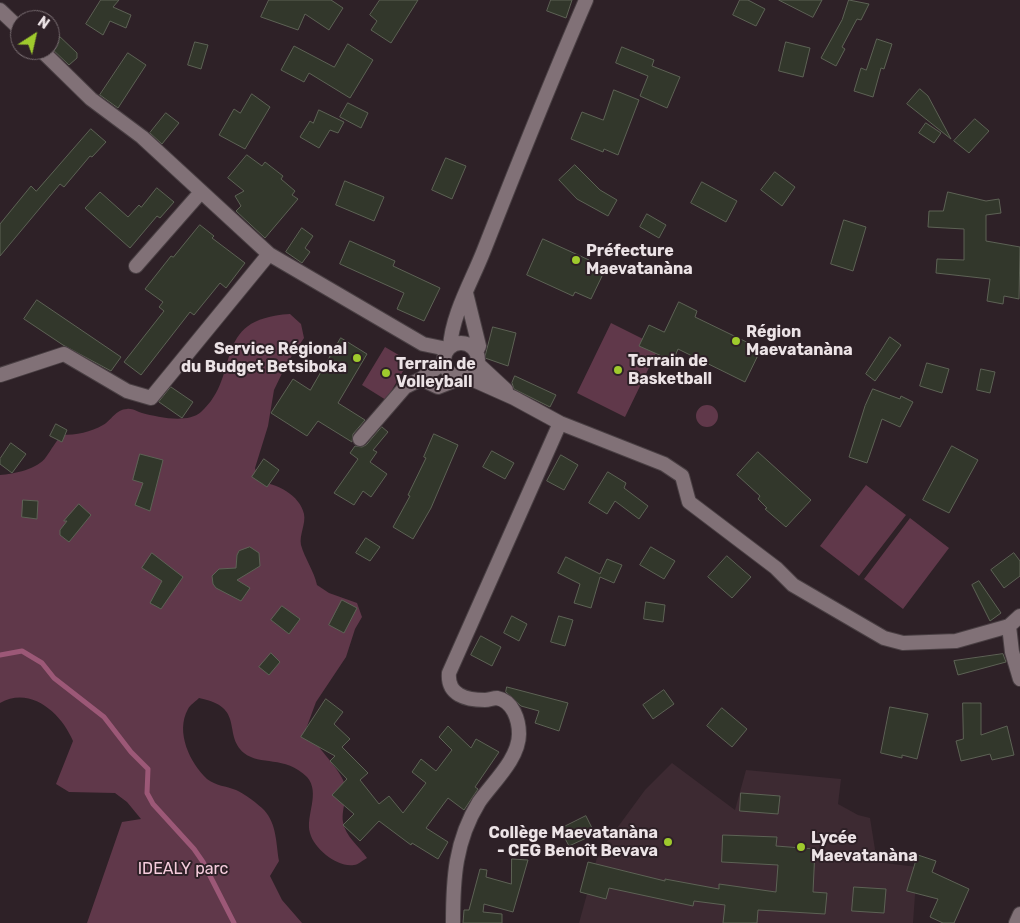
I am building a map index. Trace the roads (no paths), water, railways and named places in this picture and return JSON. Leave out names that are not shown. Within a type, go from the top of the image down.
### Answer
[{"type":"street","points":[[360,439],[405,386],[421,379],[443,363],[450,335],[466,293],[556,69],[586,0]]},
{"type":"street","points":[[0,10],[10,20]]},
{"type":"street","points":[[51,60],[91,99],[142,137],[269,254],[423,344],[448,348],[455,344],[467,344],[477,358],[514,398]]},
{"type":"street","points":[[136,266],[201,192]]},
{"type":"street","points":[[0,375],[64,354],[127,390],[151,398],[269,254]]},
{"type":"street","points":[[421,379],[438,386],[472,374],[479,346],[466,293]]},
{"type":"street","points":[[443,363],[449,374],[514,398],[560,423],[664,464],[682,476],[689,502],[776,568],[793,585],[884,638],[903,643],[956,641],[1009,626],[1020,616]]},
{"type":"street","points":[[453,923],[452,880],[459,846],[480,802],[496,782],[510,759],[519,738],[514,710],[497,698],[475,699],[453,691],[448,684],[449,673],[560,423]]},
{"type":"street","points":[[1009,626],[1012,652],[1020,680]]},
{"type":"street","points":[[1016,923],[1020,914]]},
{"type":"waterway","points":[[0,655],[22,651],[42,663],[54,678],[104,717],[131,752],[148,769],[147,793],[153,804],[194,849],[203,862],[234,923]]},
{"type":"place","name":"Préfecture Maevatanàna","points":[[576,260]]},
{"type":"place","name":"Région Maevatanàna","points":[[736,341]]},
{"type":"place","name":"Service Régional du Budget Betsiboka","points":[[357,358]]},
{"type":"place","name":"Terrain de Basketball","points":[[618,370]]},
{"type":"place","name":"Terrain de Volleyball","points":[[386,373]]},
{"type":"place","name":"Collège Maevatanàna - CEG Benoît Bevava","points":[[668,842]]},
{"type":"place","name":"Lycée Maevatanàna","points":[[801,847]]},
{"type":"park label","name":"IDEALY parc","points":[[183,869]]}]
